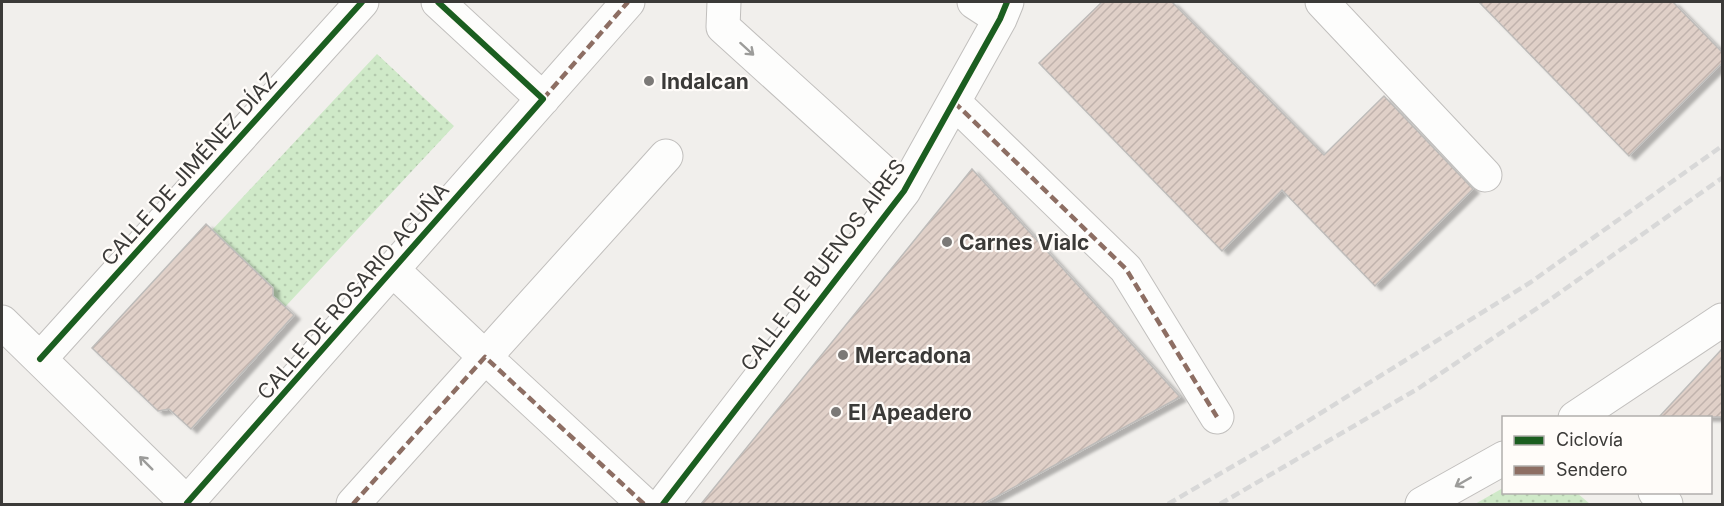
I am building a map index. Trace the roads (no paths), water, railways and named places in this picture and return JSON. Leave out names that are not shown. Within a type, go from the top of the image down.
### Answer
[{"type":"street","name":"CALLE DE JIMÉNEZ DÍAZ","points":[[40,359],[362,2]]},
{"type":"street","points":[[438,2],[543,99]]},
{"type":"street","name":"CALLE DE ROSARIO ACUÑA","points":[[187,504],[628,2]]},
{"type":"street","points":[[724,2],[723,27],[904,191]]},
{"type":"street","points":[[1322,2],[1485,175]]},
{"type":"street","name":"CALLE DE BUENOS AIRES","points":[[663,504],[904,191],[954,102],[993,7]]},
{"type":"street","points":[[954,102],[1126,269],[1216,417]]},
{"type":"street","points":[[353,504],[666,156]]},
{"type":"street","points":[[393,270],[644,504]]},
{"type":"street","points":[[1577,416],[1722,320]]},
{"type":"street","points":[[2,322],[187,504]]},
{"type":"street","points":[[1422,504],[1502,459]]},
{"type":"railway","points":[[1168,504],[1271,444],[1531,282],[1722,146]]},
{"type":"railway","points":[[1220,504],[1419,388],[1548,301],[1722,178]]},
{"type":"place","name":"Indalcan","points":[[649,81]]},
{"type":"place","name":"Carnes Vialc","points":[[947,242]]},
{"type":"place","name":"Mercadona","points":[[843,355]]},
{"type":"place","name":"El Apeadero","points":[[836,412]]}]
